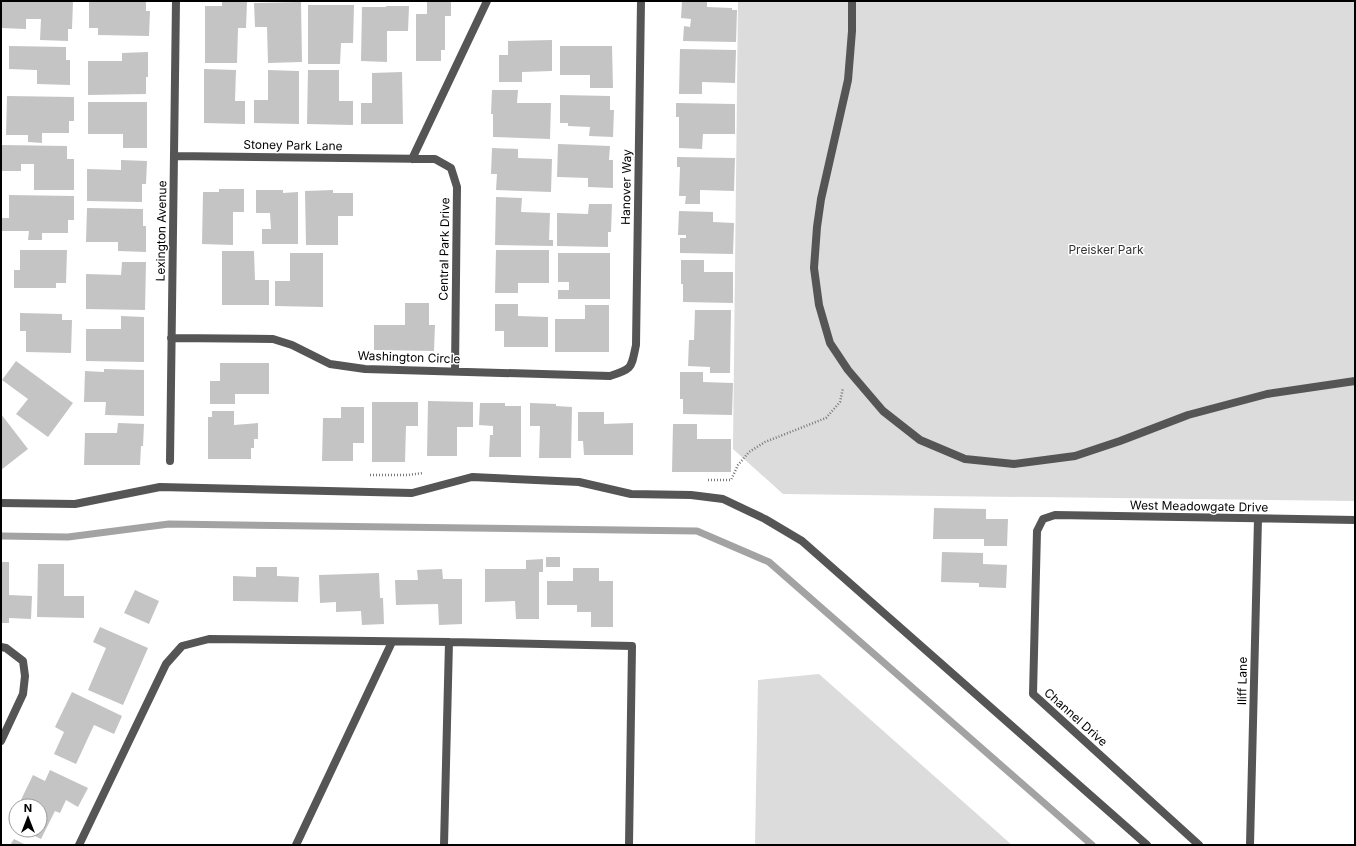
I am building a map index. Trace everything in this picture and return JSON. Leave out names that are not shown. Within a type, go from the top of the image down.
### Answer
[{"type":"street","name":"Lexington Avenue","points":[[170,461],[176,1]]},
{"type":"street","points":[[412,159],[487,1]]},
{"type":"street","name":"Hanover Way","points":[[626,371],[631,365],[636,345],[641,1]]},
{"type":"street","points":[[852,1],[852,31],[848,80],[821,199],[817,227],[814,268],[819,305],[830,343],[848,370],[883,411],[920,440],[965,459],[1014,464],[1075,456],[1120,441],[1188,415],[1267,394],[1355,381]]},
{"type":"street","name":"Stoney Park Lane","points":[[174,156],[412,159]]},
{"type":"street","name":"Central Park Drive","points":[[412,159],[435,159],[451,168],[457,187],[455,371]]},
{"type":"street","name":"Washington Circle","points":[[171,338],[273,339],[292,345],[330,364],[365,369],[610,376],[626,371]]},
{"type":"street","points":[[1,503],[75,504],[160,487],[412,493],[472,477],[579,482],[631,494],[691,495],[723,499],[765,518],[802,541],[1147,845]]},
{"type":"street","name":"West Meadowgate Drive","points":[[1043,518],[1055,515],[1355,520]]},
{"type":"street","name":"Channel Drive","points":[[1043,518],[1037,531],[1032,694],[1199,845]]},
{"type":"street","name":"Iliff Lane","points":[[1250,845],[1258,518]]},
{"type":"street","points":[[80,845],[166,664],[182,646],[209,639],[632,646],[629,845]]},
{"type":"street","points":[[296,845],[392,642]]},
{"type":"street","points":[[444,845],[449,642]]},
{"type":"street","points":[[1,647],[6,648],[24,661],[25,676],[23,694],[1,741]]},
{"type":"green space","name":"Preisker Park","points":[[738,1],[1355,1],[1355,501],[783,494],[733,449]]},
{"type":"green space","points":[[819,674],[1012,845],[755,845],[758,680]]},
{"type":"building","points":[[2,1],[73,1],[72,29],[68,29],[68,41],[40,40],[41,19],[26,19],[26,29],[1,28]]},
{"type":"building","points":[[89,1],[146,1],[146,11],[150,11],[149,36],[98,35],[98,28],[89,28]]},
{"type":"building","points":[[427,1],[451,1],[451,16],[445,16],[445,50],[441,50],[441,61],[416,61],[416,14],[427,14]]},
{"type":"building","points":[[682,1],[707,1],[707,7],[732,8],[732,10],[737,10],[736,42],[683,41],[684,26],[690,27],[691,19],[681,18]]},
{"type":"building","points":[[222,2],[247,2],[246,28],[238,28],[237,63],[205,63],[205,6],[222,6]]},
{"type":"building","points":[[301,2],[302,62],[268,63],[267,27],[255,27],[254,3]]},
{"type":"building","points":[[308,5],[354,5],[353,43],[341,43],[340,64],[308,64]]},
{"type":"building","points":[[409,6],[408,31],[387,31],[387,62],[361,61],[362,7]]},
{"type":"building","points":[[552,40],[552,71],[522,72],[522,82],[499,82],[499,55],[508,55],[508,41]]},
{"type":"building","points":[[9,46],[66,47],[66,60],[70,60],[70,85],[37,84],[37,70],[9,69]]},
{"type":"building","points":[[560,46],[612,46],[613,88],[590,88],[590,75],[560,75]]},
{"type":"building","points":[[680,49],[736,50],[735,83],[702,82],[702,94],[679,94]]},
{"type":"building","points":[[148,52],[146,94],[88,95],[88,61],[122,61],[122,53]]},
{"type":"building","points":[[204,69],[236,70],[235,101],[245,101],[245,124],[204,123]]},
{"type":"building","points":[[268,70],[299,71],[299,124],[254,123],[254,100],[268,100]]},
{"type":"building","points":[[308,70],[339,70],[339,101],[353,101],[353,125],[307,124]]},
{"type":"building","points":[[402,72],[403,124],[361,124],[361,103],[372,103],[372,73]]},
{"type":"building","points":[[492,90],[518,90],[517,103],[551,103],[550,139],[493,137],[493,114],[491,114]]},
{"type":"building","points":[[560,95],[610,96],[610,110],[614,110],[613,137],[589,136],[590,127],[568,126],[568,123],[560,123]]},
{"type":"building","points":[[7,96],[74,97],[74,121],[69,121],[69,133],[42,133],[42,143],[28,142],[28,135],[6,135]]},
{"type":"building","points":[[88,102],[147,102],[147,148],[123,148],[123,134],[88,134]]},
{"type":"building","points":[[676,103],[735,104],[735,134],[703,134],[702,149],[679,148],[679,117],[676,117]]},
{"type":"building","points":[[558,144],[610,146],[609,160],[613,160],[613,188],[588,187],[588,178],[557,177]]},
{"type":"building","points":[[2,145],[67,146],[67,159],[74,159],[74,190],[34,190],[34,164],[21,164],[21,171],[2,171]]},
{"type":"building","points":[[492,148],[518,149],[518,158],[552,159],[551,192],[496,190],[497,174],[491,174]]},
{"type":"building","points":[[677,157],[735,158],[734,191],[700,190],[700,204],[685,204],[686,196],[679,196],[680,167],[677,167]]},
{"type":"building","points":[[121,160],[147,161],[146,184],[142,184],[142,202],[87,201],[87,169],[121,170]]},
{"type":"building","points":[[219,189],[244,189],[244,212],[233,212],[233,245],[202,244],[203,192],[219,192]]},
{"type":"building","points":[[256,190],[283,190],[283,193],[298,192],[298,244],[262,244],[262,229],[271,229],[270,213],[256,213]]},
{"type":"building","points":[[333,190],[333,193],[353,193],[353,216],[338,216],[338,245],[306,245],[305,191]]},
{"type":"building","points":[[9,195],[74,196],[74,220],[68,220],[68,233],[42,233],[42,240],[28,240],[29,231],[1,231],[1,218],[9,218]]},
{"type":"building","points":[[496,197],[522,198],[521,212],[550,213],[549,240],[553,240],[553,246],[495,245]]},
{"type":"building","points":[[589,204],[612,204],[611,232],[608,232],[608,247],[557,246],[557,213],[588,214]]},
{"type":"building","points":[[87,208],[143,209],[143,226],[146,226],[146,252],[118,251],[118,242],[86,242]]},
{"type":"building","points":[[679,211],[713,212],[713,222],[734,223],[733,254],[680,253],[680,238],[686,238],[686,235],[678,235]]},
{"type":"building","points":[[20,250],[67,250],[66,283],[56,283],[56,288],[14,288],[14,270],[20,270]]},
{"type":"building","points":[[496,250],[549,250],[549,283],[518,283],[518,293],[495,293]]},
{"type":"building","points":[[222,251],[254,251],[255,280],[269,280],[269,305],[222,305]]},
{"type":"building","points":[[290,253],[323,253],[323,307],[275,306],[275,281],[290,281]]},
{"type":"building","points":[[558,253],[610,253],[610,299],[558,299],[558,290],[569,290],[569,282],[558,282]]},
{"type":"building","points":[[681,260],[704,260],[704,272],[733,272],[733,303],[683,302]]},
{"type":"building","points":[[122,262],[146,262],[145,310],[86,309],[86,274],[121,275]]},
{"type":"building","points":[[405,303],[429,303],[429,325],[435,325],[434,351],[374,350],[374,325],[405,325]]},
{"type":"building","points":[[495,304],[518,304],[518,316],[548,317],[548,347],[504,347],[504,331],[495,331]]},
{"type":"building","points":[[585,305],[609,305],[609,352],[555,352],[555,319],[585,319]]},
{"type":"building","points":[[695,310],[731,310],[730,373],[710,373],[710,367],[688,366],[689,340],[694,340]]},
{"type":"building","points":[[20,313],[62,314],[62,320],[72,320],[71,353],[26,352],[26,331],[20,331]]},
{"type":"building","points":[[121,316],[144,317],[144,362],[86,361],[86,329],[121,329]]},
{"type":"building","points":[[16,361],[73,403],[48,437],[16,414],[28,399],[2,380]]},
{"type":"building","points":[[220,363],[269,363],[269,394],[235,394],[235,404],[210,404],[210,381],[220,381]]},
{"type":"building","points":[[104,369],[144,370],[144,416],[105,415],[106,402],[84,402],[85,371],[104,372]]},
{"type":"building","points":[[680,372],[703,372],[703,382],[733,383],[732,415],[683,414],[683,399],[680,399]]},
{"type":"building","points":[[428,401],[473,402],[473,427],[457,427],[457,456],[427,456]]},
{"type":"building","points":[[372,402],[418,402],[418,426],[406,426],[405,462],[372,462]]},
{"type":"building","points":[[480,403],[505,403],[505,406],[521,406],[521,457],[489,457],[490,435],[493,435],[493,426],[479,425]]},
{"type":"building","points":[[530,403],[556,404],[556,406],[572,407],[571,458],[539,458],[540,426],[530,426]]},
{"type":"building","points":[[341,407],[364,407],[364,443],[353,443],[353,461],[322,461],[323,418],[341,418]]},
{"type":"building","points":[[212,411],[234,411],[234,425],[258,423],[258,439],[254,439],[254,448],[251,448],[251,459],[208,459],[208,417],[212,417]]},
{"type":"building","points":[[578,412],[604,412],[604,424],[633,423],[633,455],[584,455],[583,441],[578,441]]},
{"type":"building","points":[[1,414],[28,449],[1,470]]},
{"type":"building","points":[[118,423],[144,424],[140,465],[84,465],[85,433],[117,433]]},
{"type":"building","points":[[673,424],[697,424],[697,439],[731,439],[731,472],[672,472]]},
{"type":"building","points":[[934,508],[986,509],[986,519],[1008,519],[1007,546],[984,546],[984,539],[933,539]]},
{"type":"building","points":[[942,552],[983,553],[983,564],[1007,565],[1006,588],[979,587],[979,583],[941,582]]},
{"type":"building","points":[[546,557],[560,557],[560,567],[546,567]]},
{"type":"building","points":[[543,559],[543,572],[539,572],[539,619],[516,619],[515,601],[485,602],[485,569],[526,569],[526,560]]},
{"type":"building","points":[[1,562],[9,562],[9,595],[32,596],[31,619],[9,618],[9,623],[1,623]]},
{"type":"building","points":[[38,564],[64,564],[64,596],[84,596],[84,618],[37,617]]},
{"type":"building","points":[[256,567],[277,567],[277,576],[299,577],[298,602],[233,601],[233,576],[256,577]]},
{"type":"building","points":[[573,568],[599,568],[599,581],[613,581],[613,627],[591,627],[591,612],[577,612],[577,605],[547,605],[547,581],[573,581]]},
{"type":"building","points":[[442,569],[443,579],[462,579],[462,624],[439,625],[438,604],[396,605],[395,580],[418,580],[417,570]]},
{"type":"building","points":[[379,573],[380,598],[383,598],[384,624],[362,625],[361,611],[336,612],[336,602],[320,603],[319,575]]},
{"type":"building","points":[[135,590],[159,601],[149,624],[124,613]]},
{"type":"building","points":[[100,627],[148,648],[123,705],[88,690],[106,648],[93,642]]},
{"type":"building","points":[[72,692],[122,716],[114,734],[94,725],[76,764],[54,754],[64,732],[55,727]]},
{"type":"building","points":[[50,770],[88,788],[78,807],[66,800],[60,813],[55,811],[48,825],[48,798],[22,798],[33,775],[45,781]]},
{"type":"building","points":[[14,839],[26,845],[10,845]]},
{"type":"waterway","points":[[1,536],[68,537],[169,524],[697,531],[769,562],[1092,845]]}]
